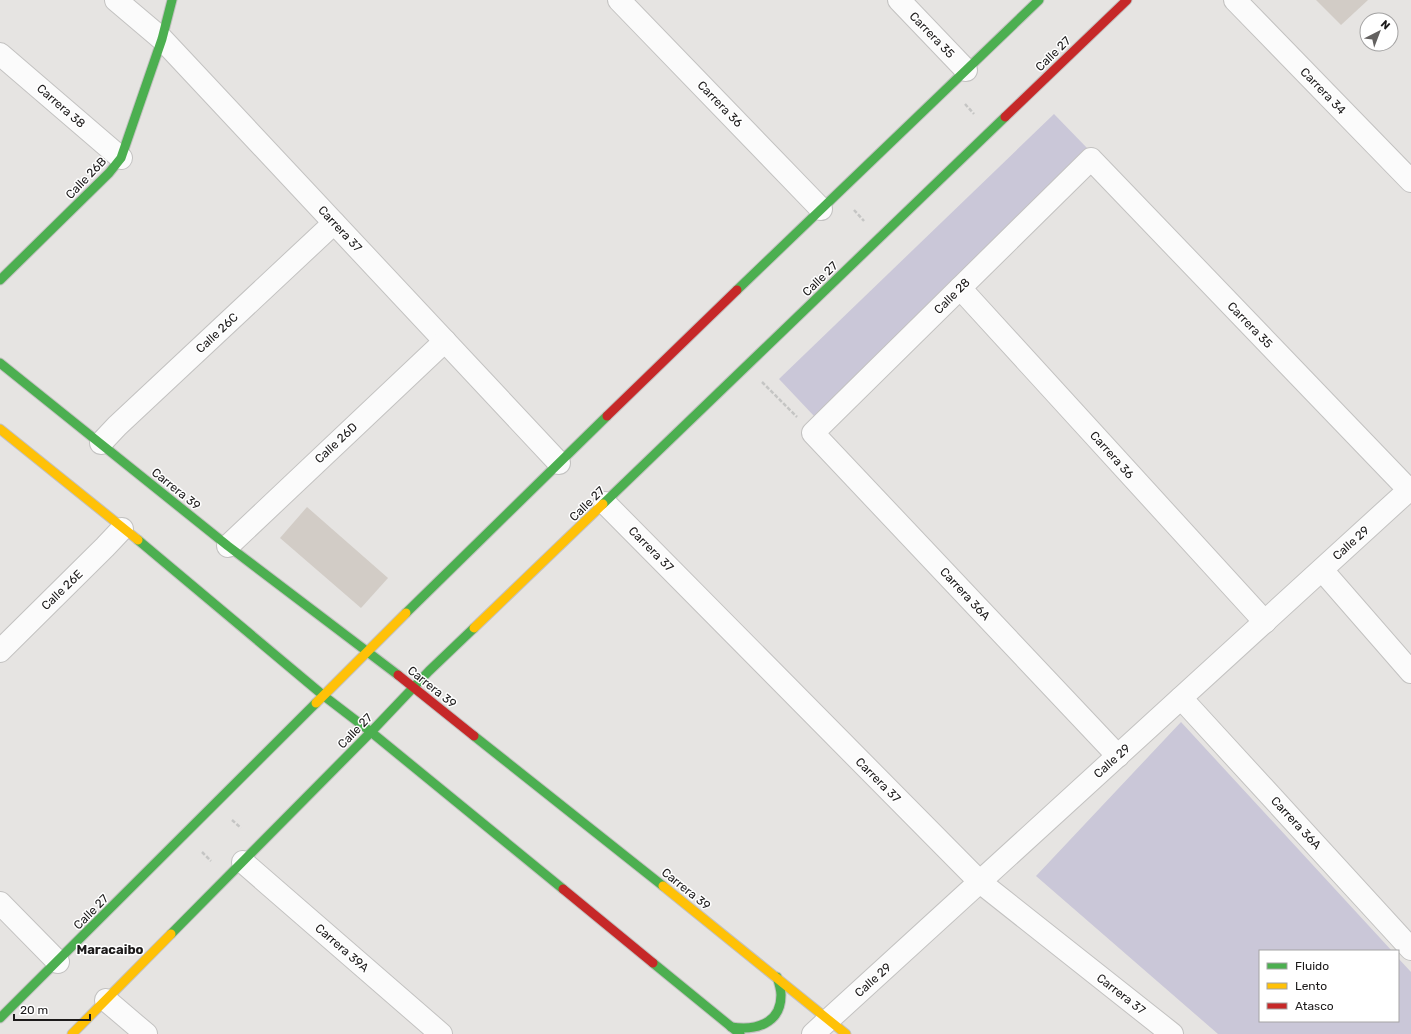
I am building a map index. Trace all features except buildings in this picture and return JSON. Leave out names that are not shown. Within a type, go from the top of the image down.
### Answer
[{"type":"main road","name":"Calle 26B","points":[[0,280],[109,173],[121,158],[162,39],[172,0]]},
{"type":"main road","name":"Calle 27","points":[[0,1018],[559,463],[1039,0]]},
{"type":"main road","name":"Calle 27","points":[[72,1034],[414,688],[1127,0]]},
{"type":"main road","name":"Carrera 39","points":[[0,363],[228,546],[368,651],[777,977],[846,1034]]},
{"type":"main road","points":[[0,429],[172,568],[324,696],[371,732],[740,1034]]},
{"type":"main road","points":[[731,1027],[741,1030],[752,1029],[763,1026],[771,1019],[778,1009],[781,999],[777,977]]},
{"type":"street","name":"Carrera 37","points":[[116,0],[162,39],[559,463]]},
{"type":"street","name":"Carrera 36","points":[[619,0],[821,209]]},
{"type":"street","name":"Carrera 35","points":[[899,0],[966,70]]},
{"type":"street","name":"Carrera 34","points":[[1235,0],[1411,181]]},
{"type":"street","name":"Carrera 38","points":[[0,54],[121,158]]},
{"type":"street","name":"Carrera 35","points":[[1091,159],[1410,489]]},
{"type":"street","name":"Calle 28","points":[[813,433],[1091,159]]},
{"type":"street","name":"Calle 26C","points":[[101,443],[117,426],[334,223]]},
{"type":"street","name":"Carrera 36","points":[[960,288],[1265,622]]},
{"type":"street","name":"Calle 26D","points":[[228,546],[445,341]]},
{"type":"street","name":"Carrera 36A","points":[[813,433],[1118,756]]},
{"type":"street","name":"Calle 29","points":[[813,1034],[1410,489]]},
{"type":"street","name":"Carrera 37","points":[[605,503],[980,882],[1172,1034]]},
{"type":"street","name":"Calle 26E","points":[[0,651],[100,553],[122,529]]},
{"type":"street","points":[[1322,570],[1411,672]]},
{"type":"street","name":"Carrera 36A","points":[[1181,698],[1411,949]]},
{"type":"street","name":"Carrera 39A","points":[[243,862],[441,1034]]},
{"type":"street","points":[[0,903],[58,962]]},
{"type":"street","points":[[106,1000],[146,1034]]},
{"type":"path","points":[[948,87],[990,131]]},
{"type":"path","points":[[838,193],[880,238]]},
{"type":"path","points":[[761,380],[813,433]]},
{"type":"shaded area","points":[[1054,114],[1088,149],[814,416],[779,379]]},
{"type":"shaded area","points":[[1181,722],[1391,950],[1259,950],[1259,1022],[1399,1022],[1399,959],[1411,972],[1411,1034],[1218,1034],[1036,876]]},
{"type":"traffic: fast","points":[[0,280],[109,173],[121,158],[162,39],[172,0]]},
{"type":"traffic: fast","points":[[737,290],[1039,0]]},
{"type":"traffic: fast","points":[[603,504],[1005,117]]},
{"type":"traffic: fast","points":[[0,363],[228,546],[398,675]]},
{"type":"traffic: fast","points":[[406,613],[607,416]]},
{"type":"traffic: fast","points":[[138,540],[324,696],[371,732],[563,889]]},
{"type":"traffic: fast","points":[[171,934],[371,732],[429,671],[474,628]]},
{"type":"traffic: fast","points":[[0,1018],[316,703]]},
{"type":"traffic: fast","points":[[474,736],[663,886]]},
{"type":"traffic: fast","points":[[653,963],[740,1034]]},
{"type":"traffic: fast","points":[[731,1027],[749,1028],[772,1019],[777,1013],[780,1005],[781,993],[777,977]]},
{"type":"traffic: slow","points":[[0,429],[138,540]]},
{"type":"traffic: slow","points":[[474,628],[603,504]]},
{"type":"traffic: slow","points":[[316,703],[406,613]]},
{"type":"traffic: slow","points":[[663,886],[846,1034]]},
{"type":"traffic: slow","points":[[72,1034],[171,934]]},
{"type":"traffic: jam","points":[[1005,117],[1127,0]]},
{"type":"traffic: jam","points":[[607,416],[737,290]]},
{"type":"traffic: jam","points":[[398,675],[474,736]]},
{"type":"traffic: jam","points":[[563,889],[653,963]]},
{"type":"district","name":"Maracaibo","points":[[110,949]]}]
